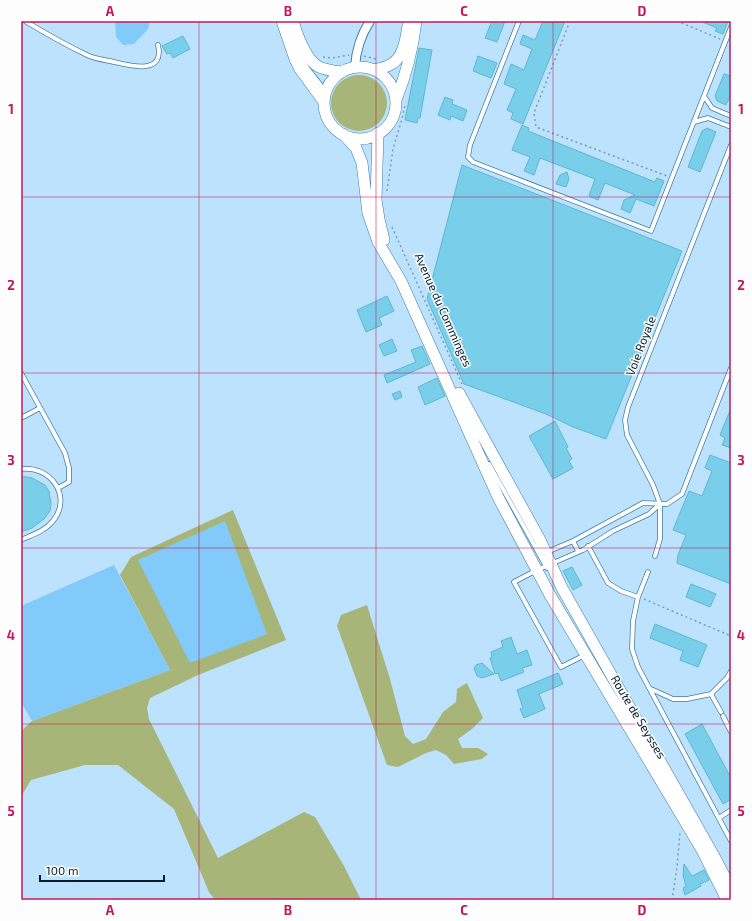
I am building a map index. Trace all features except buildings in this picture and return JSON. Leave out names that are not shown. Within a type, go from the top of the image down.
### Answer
[{"type":"main road","points":[[282,21],[295,59],[305,78],[325,98]]},
{"type":"main road","points":[[375,70],[392,64],[399,56],[406,38],[409,21]]},
{"type":"main road","points":[[343,134],[349,137],[367,138],[378,134],[387,126],[393,117],[396,106],[400,102],[416,21]]},
{"type":"main road","points":[[295,26],[310,59],[315,64],[320,67],[341,72]]},
{"type":"main road","points":[[400,102],[391,85],[381,74],[368,68],[355,67],[341,72],[333,80],[325,98],[325,110],[331,124],[356,148],[362,163],[368,213],[378,242],[401,281],[498,497],[533,544]]},
{"type":"main road","name":"Avenue du Comminges","points":[[378,134],[376,154],[378,173],[376,200],[384,239],[409,282],[533,544]]},
{"type":"main road","name":"Route de Seysses","points":[[533,544],[544,563],[562,588],[715,858],[731,889]]},
{"type":"main road","name":"Route de Seysses","points":[[533,544],[544,563],[550,595],[702,850],[727,900]]},
{"type":"street","points":[[355,67],[355,55],[362,34],[370,21]]},
{"type":"lane","points":[[25,21],[88,55],[123,64],[144,67],[150,65],[159,57],[160,52],[158,45]]},
{"type":"lane","points":[[519,21],[470,145],[468,157],[473,162],[651,231],[731,27]]},
{"type":"lane","points":[[295,26],[299,52],[305,67],[321,85],[325,98]]},
{"type":"lane","points":[[704,96],[712,108],[731,116]]},
{"type":"lane","points":[[694,122],[708,118],[731,127]]},
{"type":"lane","name":"Voie Royale","points":[[655,556],[660,539],[660,504],[653,485],[627,435],[625,420],[631,400],[731,145]]},
{"type":"lane","points":[[586,654],[561,667],[514,582],[544,563],[573,541],[643,503],[668,504],[682,494],[731,368]]},
{"type":"lane","points":[[21,374],[65,453],[69,468],[69,482],[58,488]]},
{"type":"lane","name":"Avenue du Comminges","points":[[461,391],[475,433]]},
{"type":"lane","points":[[21,418],[40,408]]},
{"type":"lane","points":[[481,446],[487,460],[533,544]]},
{"type":"lane","points":[[21,469],[29,468],[44,473],[56,484],[61,495],[60,509],[53,521],[43,530],[21,540]]},
{"type":"lane","points":[[544,563],[588,546],[613,531],[648,514],[660,504]]},
{"type":"lane","points":[[573,541],[578,551]]},
{"type":"lane","points":[[588,546],[608,583],[621,592],[638,597]]},
{"type":"lane","points":[[648,572],[638,597],[632,621],[632,649],[638,667],[731,841]]},
{"type":"lane","points":[[651,689],[673,699],[687,700],[711,694],[727,678],[731,671]]},
{"type":"lane","points":[[711,694],[731,732]]},
{"type":"lane","points":[[719,818],[731,810]]},
{"type":"path","points":[[570,21],[534,113],[536,126],[672,178]]},
{"type":"path","points":[[677,21],[726,41]]},
{"type":"path","points":[[319,56],[324,58],[332,58],[348,54],[363,55],[381,60]]},
{"type":"path","points":[[386,194],[393,149],[402,119],[400,102]]},
{"type":"path","name":"Avenue du Comminges","points":[[391,226],[461,391]]},
{"type":"path","points":[[638,597],[731,636]]},
{"type":"path","points":[[672,900],[681,827]]},
{"type":"green space","points":[[353,75],[365,75],[379,83],[387,97],[385,114],[379,123],[365,131],[353,131],[343,126],[336,119],[331,109],[331,97],[336,87],[343,80]]},
{"type":"green space","points":[[233,510],[286,640],[198,675],[150,698],[147,708],[149,719],[218,858],[304,812],[315,817],[344,866],[361,900],[215,900],[209,892],[174,809],[118,765],[85,765],[31,780],[22,795],[21,800],[21,731],[32,721],[170,670],[120,575],[131,557]]},
{"type":"green space","points":[[367,605],[390,679],[405,736],[413,744],[426,739],[443,712],[456,702],[457,689],[467,683],[483,718],[472,729],[458,739],[462,748],[478,748],[488,754],[482,759],[454,764],[446,755],[436,750],[426,753],[398,767],[387,765],[337,626],[341,615]]},
{"type":"water","points":[[115,21],[150,21],[148,29],[134,44],[123,45],[116,37]]},
{"type":"water","points":[[225,521],[267,634],[190,663],[138,560]]},
{"type":"water","points":[[114,565],[170,670],[32,721],[21,702],[21,606]]},
{"type":"waterway","points":[[21,738],[21,744]]}]
